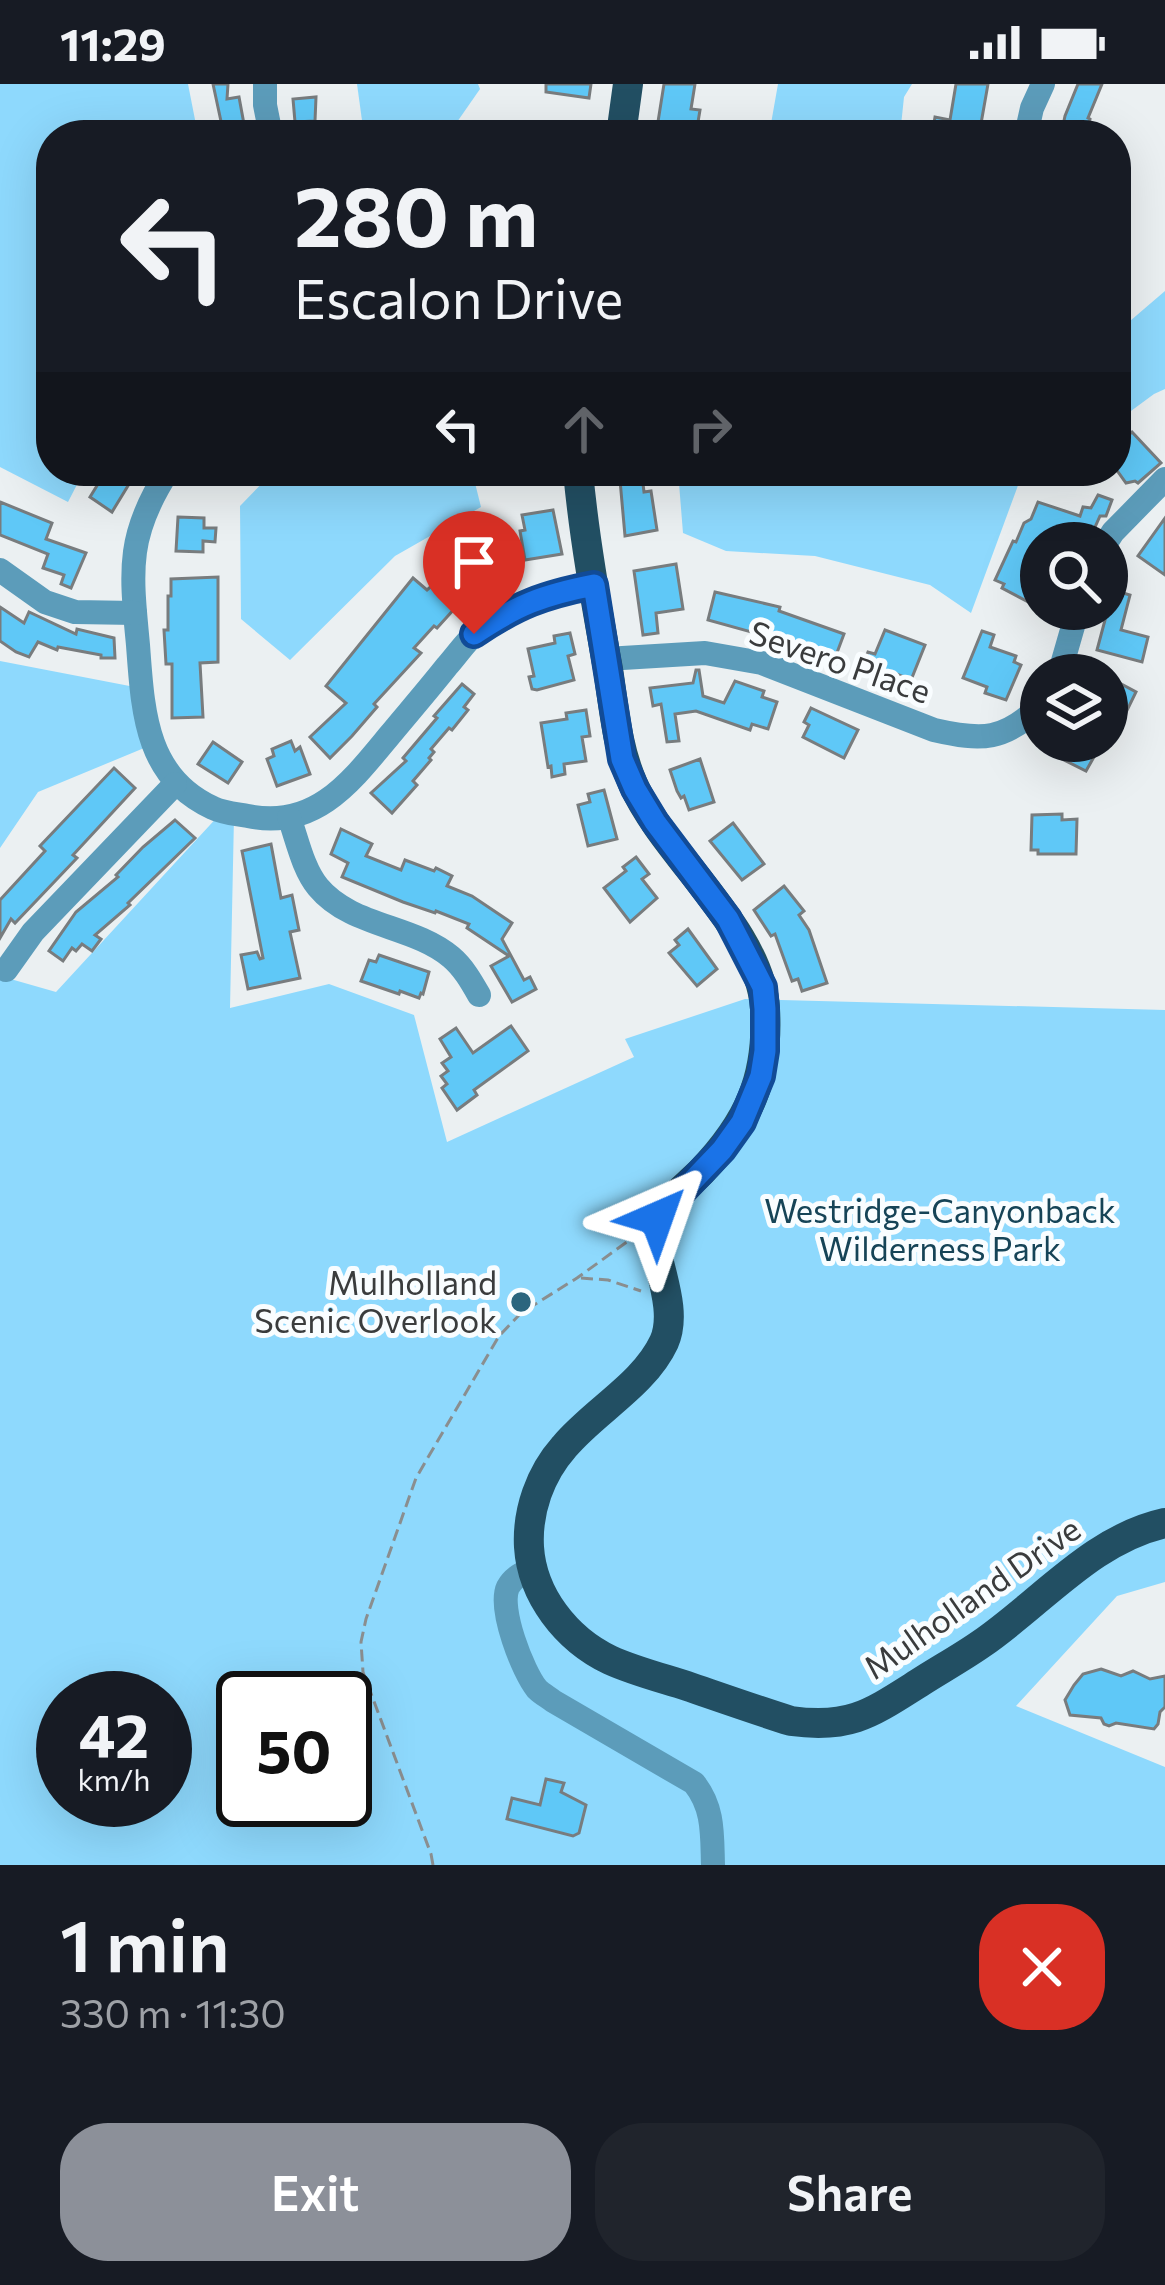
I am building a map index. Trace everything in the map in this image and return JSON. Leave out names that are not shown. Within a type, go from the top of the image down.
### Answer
[{"type":"main road","points":[[623,120],[628,84]]},
{"type":"main road","points":[[530,1569],[528,1528],[539,1484],[563,1448],[652,1362],[666,1337],[668,1294],[652,1230],[742,1122],[761,1076],[765,1051],[763,987],[728,919],[655,822],[622,759],[580,486]]},
{"type":"main road","name":"Mulholland Drive","points":[[530,1569],[549,1608],[575,1636],[609,1660],[790,1721],[821,1726],[848,1722],[879,1708],[982,1644],[1098,1552],[1165,1523]]},
{"type":"street","points":[[265,84],[268,120]]},
{"type":"street","points":[[1029,120],[1043,84]]},
{"type":"street","points":[[1123,522],[1165,479]]},
{"type":"street","points":[[158,486],[139,525],[133,558],[140,678],[152,745],[175,784],[217,810],[266,820],[320,806],[350,784],[474,634],[511,609],[552,593],[594,585]]},
{"type":"street","points":[[0,570],[45,602],[75,612],[135,614]]},
{"type":"street","name":"Severo Place","points":[[606,659],[705,653],[762,663],[963,737],[988,739],[1020,725]]},
{"type":"street","points":[[6,970],[33,932],[175,784]]},
{"type":"street","points":[[289,817],[314,882],[325,894],[352,912],[439,947],[456,960],[479,994]]},
{"type":"street","points":[[530,1569],[508,1585],[505,1600],[516,1644],[537,1688],[694,1783],[711,1814],[712,1865]]},
{"type":"path","points":[[433,1865],[363,1672],[361,1642],[366,1619],[416,1478],[500,1336],[521,1313],[645,1228],[652,1230]]},
{"type":"path","points":[[577,1278],[632,1286],[662,1303],[669,1315]]},
{"type":"green space","points":[[0,84],[188,84],[195,120],[36,120],[36,486],[0,467]]},
{"type":"green space","points":[[357,84],[478,84],[480,89],[458,120],[362,120]]},
{"type":"green space","points":[[778,84],[912,84],[904,97],[902,120],[772,120]]},
{"type":"green space","points":[[1165,291],[1165,389],[1131,411],[1131,320]]},
{"type":"green space","points":[[37,486],[76,486],[68,502]]},
{"type":"green space","points":[[259,486],[476,486],[481,507],[395,556],[290,660],[241,619],[240,506]]},
{"type":"green space","points":[[679,486],[1018,486],[971,613],[930,585],[815,556],[726,551],[683,533]]},
{"type":"green space","points":[[0,661],[140,688],[149,746],[38,792],[0,848]]},
{"type":"green space","name":"Westridge-Canyonback Wilderness Park","points":[[221,813],[234,817],[230,1008],[329,984],[414,1015],[447,1142],[634,1057],[625,1039],[745,999],[1165,1010],[1165,1582],[1117,1596],[1016,1706],[1165,1767],[1165,1865],[0,1865],[0,976],[56,992]]},
{"type":"building","points":[[213,84],[228,84],[227,99],[239,97],[243,120],[221,120]]},
{"type":"building","points":[[546,84],[591,84],[589,98],[546,92]]},
{"type":"building","points":[[664,84],[695,84],[691,109],[700,110],[698,120],[658,120]]},
{"type":"building","points":[[956,84],[988,84],[982,120],[950,120]]},
{"type":"building","points":[[1078,84],[1102,84],[1090,120],[1064,120]]},
{"type":"building","points":[[316,97],[315,120],[295,120],[293,99]]},
{"type":"building","points":[[1131,433],[1161,463],[1138,483],[1131,482]]},
{"type":"building","points":[[97,486],[128,486],[112,512],[90,497]]},
{"type":"building","points":[[621,486],[643,486],[644,492],[651,491],[657,530],[625,536]]},
{"type":"building","points":[[1098,495],[1112,500],[1106,516],[1097,522],[1026,522],[1038,502],[1080,516],[1083,507],[1091,508]]},
{"type":"building","points":[[0,502],[52,523],[46,539],[86,553],[71,588],[61,584],[64,575],[43,568],[48,554],[0,535]]},
{"type":"building","points":[[553,510],[562,554],[525,560],[522,515]]},
{"type":"building","points":[[178,517],[204,518],[204,528],[216,528],[215,542],[203,541],[203,552],[176,551]]},
{"type":"building","points":[[1165,518],[1165,575],[1138,556]]},
{"type":"building","points":[[1020,532],[1020,598],[995,580]]},
{"type":"building","points":[[458,563],[483,585],[479,589],[486,597],[464,616],[456,607],[434,626],[414,648],[421,653],[330,758],[310,737],[346,703],[326,686],[413,578],[427,590]]},
{"type":"building","points":[[676,564],[683,609],[656,613],[658,633],[643,635],[634,571]]},
{"type":"building","points":[[218,577],[218,662],[200,663],[203,717],[172,718],[172,664],[166,664],[164,630],[168,630],[171,579]]},
{"type":"building","points":[[715,592],[780,607],[779,611],[844,634],[835,658],[774,634],[773,638],[708,620]]},
{"type":"building","points":[[0,607],[24,623],[29,612],[76,634],[77,629],[114,638],[115,658],[57,650],[38,642],[29,657],[16,652],[0,641]]},
{"type":"building","points":[[885,630],[925,645],[911,680],[889,671],[885,679],[861,670],[868,652],[875,654]]},
{"type":"building","points":[[1102,630],[1148,637],[1142,662],[1128,658],[1128,654],[1097,650]]},
{"type":"building","points":[[982,631],[994,635],[990,647],[1016,656],[1014,662],[1020,665],[1006,700],[963,678]]},
{"type":"building","points":[[570,633],[575,654],[568,656],[574,680],[532,689],[528,649],[555,643],[554,636]]},
{"type":"building","points":[[696,670],[703,696],[724,703],[735,681],[764,691],[762,697],[777,702],[768,729],[752,724],[750,730],[696,711],[675,714],[679,741],[667,742],[661,704],[653,706],[650,688],[693,683]]},
{"type":"building","points":[[462,684],[474,694],[464,707],[468,710],[431,749],[431,760],[413,781],[417,785],[392,813],[371,793],[406,761],[403,758]]},
{"type":"building","points":[[811,708],[858,730],[844,758],[803,737]]},
{"type":"building","points":[[586,710],[590,736],[582,737],[586,761],[564,764],[565,774],[552,777],[541,723]]},
{"type":"building","points":[[291,741],[295,751],[300,747],[310,774],[277,786],[267,759],[274,756],[272,749]]},
{"type":"building","points":[[213,742],[242,762],[228,783],[198,764]]},
{"type":"building","points":[[700,759],[714,802],[689,810],[670,770]]},
{"type":"building","points":[[1068,762],[1091,762],[1086,771]]},
{"type":"building","points":[[114,768],[135,788],[73,855],[77,858],[15,923],[11,919],[0,938],[0,900],[45,851],[40,846]]},
{"type":"building","points":[[604,790],[617,839],[588,846],[578,805],[590,802],[588,794]]},
{"type":"building","points":[[1062,814],[1062,820],[1077,819],[1076,854],[1031,850],[1032,815]]},
{"type":"building","points":[[175,820],[195,838],[95,935],[101,939],[92,951],[82,944],[76,951],[72,948],[63,961],[49,951],[76,912]]},
{"type":"building","points":[[733,823],[764,864],[742,880],[710,841]]},
{"type":"building","points":[[341,829],[372,844],[366,856],[401,870],[405,860],[452,876],[447,886],[472,896],[512,923],[502,939],[524,980],[530,977],[536,989],[512,1002],[491,966],[509,956],[467,928],[469,924],[342,877],[348,863],[331,854]]},
{"type":"building","points":[[271,844],[281,898],[292,895],[299,930],[290,932],[300,978],[248,989],[241,955],[257,952],[263,958],[242,851]]},
{"type":"building","points":[[636,857],[649,874],[642,879],[657,898],[630,922],[604,888]]},
{"type":"building","points":[[784,886],[804,911],[799,915],[827,983],[802,991],[798,979],[792,981],[775,934],[771,936],[754,910]]},
{"type":"building","points":[[688,929],[717,969],[697,986],[669,953]]},
{"type":"building","points":[[379,955],[429,972],[423,994],[419,998],[399,994],[361,981],[369,960],[376,962]]},
{"type":"building","points":[[511,1026],[528,1051],[474,1090],[477,1095],[457,1110],[442,1088],[447,1084],[441,1076],[448,1071],[442,1063],[451,1057],[440,1039],[456,1028],[473,1053]]},
{"type":"building","points":[[1101,1669],[1121,1676],[1133,1671],[1150,1679],[1165,1676],[1165,1707],[1154,1729],[1109,1726],[1101,1718],[1070,1715],[1065,1700],[1074,1685],[1083,1674]]},
{"type":"building","points":[[546,1779],[564,1783],[561,1792],[586,1805],[579,1833],[573,1836],[507,1819],[512,1798],[540,1805]]},
{"type":"place","name":"Mulholland Scenic Overlook","points":[[521,1302]]},
{"type":"route","points":[[474,634],[511,609],[552,593],[594,585],[622,759],[655,822],[728,919],[763,987],[765,1051],[755,1094],[722,1150],[657,1218]]}]
